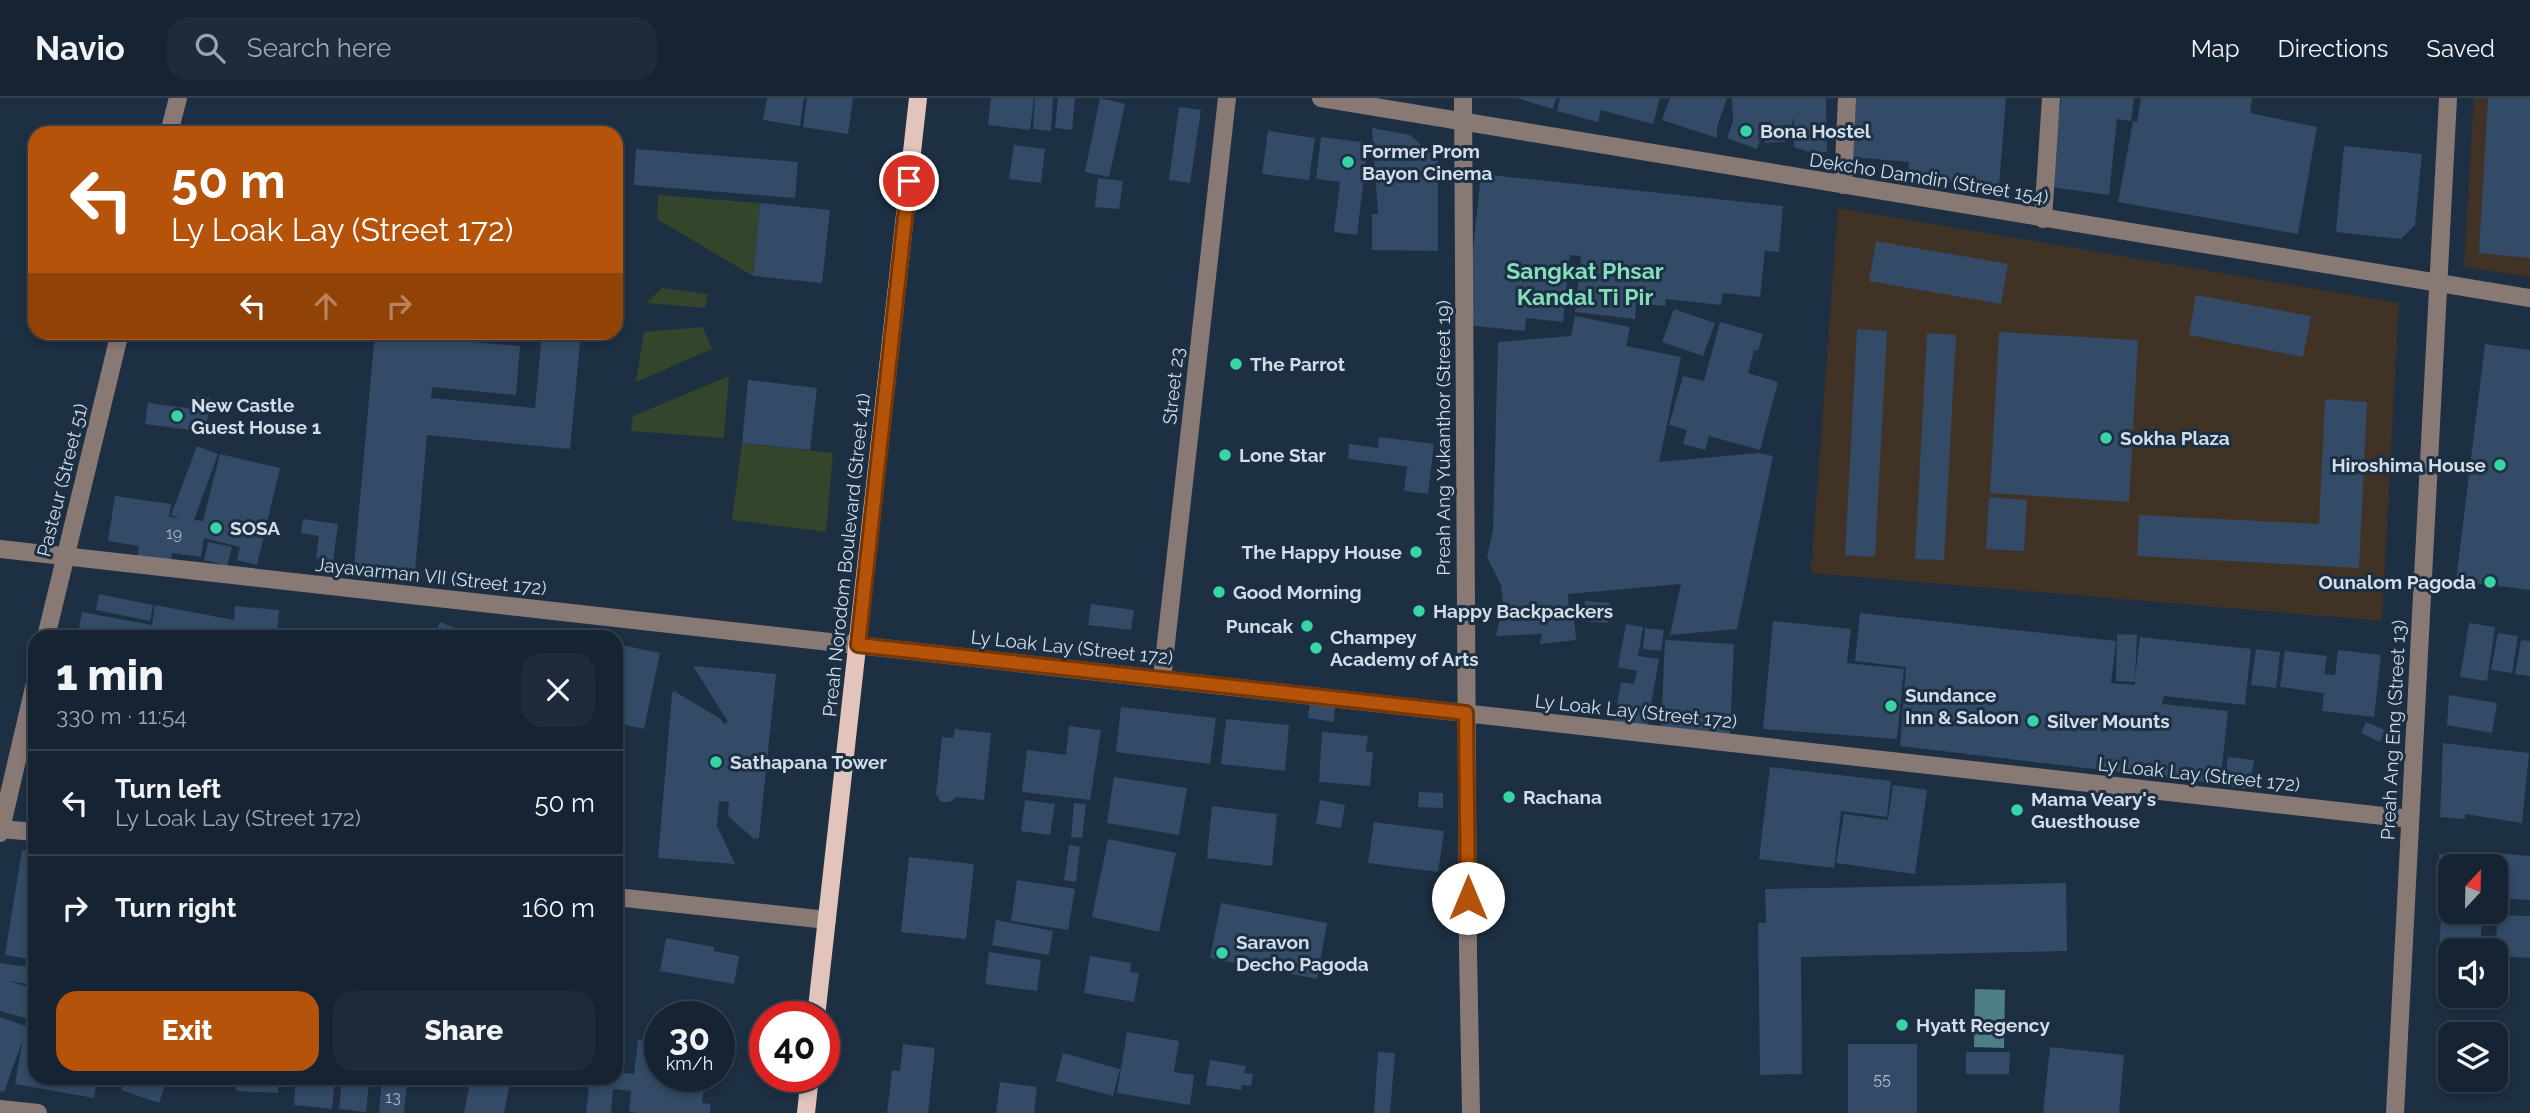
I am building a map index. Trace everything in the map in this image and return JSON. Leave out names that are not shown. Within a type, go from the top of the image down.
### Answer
[{"type":"main road","name":"Preah Norodom Boulevard (Street 41)","points":[[818,1001],[918,98]]},
{"type":"main road","points":[[806,1113],[808,1092]]},
{"type":"street","points":[[171,126],[178,98]]},
{"type":"street","name":"Street 23","points":[[1162,679],[1227,98]]},
{"type":"street","name":"Dekcho Damdin (Street 154)","points":[[1321,98],[2530,298]]},
{"type":"street","name":"Preah Ang Yukanthor (Street 19)","points":[[1463,98],[1471,1113]]},
{"type":"street","points":[[1843,185],[1847,98]]},
{"type":"street","points":[[2043,219],[2051,98]]},
{"type":"street","name":"Preah Ang Eng (Street 13)","points":[[2395,1113],[2448,98]]},
{"type":"street","name":"Pasteur (Street 51)","points":[[48,630],[118,340]]},
{"type":"street","name":"Jayavarman VII (Street 172)","points":[[0,549],[858,645]]},
{"type":"street","name":"Ly Loak Lay (Street 172)","points":[[858,645],[2410,819]]},
{"type":"street","points":[[28,712],[0,830],[28,832]]},
{"type":"street","points":[[623,898],[827,920]]},
{"type":"street","points":[[0,1109],[38,1113]]},
{"type":"shaded area","points":[[2474,98],[2530,98],[2530,277],[2464,267]]},
{"type":"shaded area","points":[[658,195],[760,203],[753,276],[657,219]]},
{"type":"shaded area","name":"Sokha Plaza","points":[[1838,208],[2399,303],[2382,621],[1811,573]]},
{"type":"shaded area","points":[[662,288],[708,294],[705,308],[646,303]]},
{"type":"shaded area","points":[[703,327],[712,349],[636,382],[644,332]]},
{"type":"shaded area","points":[[729,376],[724,438],[631,431],[633,416]]},
{"type":"shaded area","points":[[742,443],[833,453],[826,532],[732,520]]},
{"type":"shaded area","points":[[1975,989],[2005,990],[2004,1048],[1974,1047]]},
{"type":"building","points":[[767,98],[804,98],[800,126],[763,120]]},
{"type":"building","points":[[807,98],[853,98],[848,134],[803,127]]},
{"type":"building","points":[[991,98],[1034,98],[1030,130],[988,125]]},
{"type":"building","points":[[1035,98],[1053,98],[1051,131],[1033,129]]},
{"type":"building","points":[[1058,98],[1075,98],[1072,130],[1055,128]]},
{"type":"building","points":[[1100,98],[1125,104],[1109,177],[1085,172]]},
{"type":"building","points":[[1517,98],[1556,98],[1553,109]]},
{"type":"building","points":[[1560,98],[1660,98],[1653,124],[1601,110],[1598,122],[1557,111]]},
{"type":"building","points":[[1670,98],[1727,98],[1717,127],[1717,138],[1662,120]]},
{"type":"building","points":[[1732,98],[1826,98],[1827,152],[1809,152],[1794,147],[1794,117],[1785,142],[1765,143],[1765,127],[1757,149],[1727,138],[1733,122]]},
{"type":"building","points":[[1855,98],[2006,98],[1999,186],[1908,178],[1909,162],[1851,157]]},
{"type":"building","points":[[2061,98],[2134,98],[2131,121],[2117,119],[2109,195],[2050,187]]},
{"type":"building","points":[[2141,98],[2252,98],[2250,113],[2317,127],[2298,234],[2118,202],[2133,121],[2137,122]]},
{"type":"building","points":[[2488,98],[2530,98],[2530,258],[2479,253]]},
{"type":"building","points":[[1179,107],[1201,110],[1190,183],[1169,180]]},
{"type":"building","points":[[1372,128],[1410,135],[1438,160],[1438,251],[1372,250],[1372,214],[1378,214]]},
{"type":"building","points":[[1268,131],[1315,138],[1309,180],[1262,174]]},
{"type":"building","points":[[1321,137],[1368,143],[1357,235],[1334,232],[1340,182],[1316,179]]},
{"type":"building","points":[[1014,145],[1045,149],[1041,183],[1009,179]]},
{"type":"building","points":[[2344,146],[2422,154],[2415,225],[2401,239],[2336,232]]},
{"type":"building","points":[[636,149],[798,162],[795,198],[634,185]]},
{"type":"building","points":[[1481,174],[1783,206],[1779,252],[1765,251],[1760,297],[1723,293],[1721,305],[1666,299],[1665,306],[1636,303],[1635,319],[1575,312],[1581,256],[1570,255],[1563,322],[1526,318],[1525,331],[1465,325]]},
{"type":"building","points":[[1098,178],[1123,181],[1119,209],[1095,207]]},
{"type":"building","points":[[760,203],[830,210],[822,283],[753,276]]},
{"type":"building","points":[[1876,241],[2008,264],[2001,304],[1869,281]]},
{"type":"building","points":[[2196,295],[2311,316],[2303,357],[2189,335]]},
{"type":"building","points":[[1674,309],[1715,323],[1703,356],[1662,342]]},
{"type":"building","points":[[1575,316],[1630,327],[1626,346],[1681,357],[1659,462],[1758,453],[1773,456],[1737,629],[1670,635],[1681,584],[1568,594],[1570,618],[1574,617],[1576,640],[1540,644],[1542,634],[1496,636],[1503,606],[1501,585],[1487,557],[1493,530],[1498,342],[1571,336]]},
{"type":"building","points":[[1720,322],[1763,334],[1758,351],[1754,350],[1748,373],[1778,382],[1760,450],[1709,436],[1705,450],[1683,444],[1687,430],[1669,425],[1683,376],[1704,381]]},
{"type":"building","points":[[1857,329],[1887,331],[1875,557],[1845,555]]},
{"type":"building","points":[[1999,332],[2138,340],[2129,502],[1990,493]]},
{"type":"building","points":[[1927,333],[1956,335],[1944,560],[1915,559]]},
{"type":"building","points":[[374,340],[448,340],[520,346],[516,395],[432,387],[431,398],[535,408],[541,340],[580,340],[570,449],[427,435],[415,571],[354,566]]},
{"type":"building","name":"Hiroshima House","points":[[2485,344],[2530,350],[2530,590],[2456,581]]},
{"type":"building","points":[[748,380],[817,388],[810,450],[742,443]]},
{"type":"building","name":"New Castle Guest House 1","points":[[195,396],[210,398],[206,432],[145,424],[148,403],[194,409]]},
{"type":"building","points":[[2325,399],[2367,402],[2359,568],[2137,556],[2139,515],[2319,524]]},
{"type":"building","points":[[1379,437],[1434,444],[1428,494],[1404,491],[1407,467],[1412,467],[1348,459],[1349,444],[1378,448]]},
{"type":"building","points":[[197,446],[218,454],[194,520],[203,521],[220,454],[280,468],[257,565],[237,560],[240,547],[204,538],[201,557],[172,553],[171,562],[137,557],[139,546],[108,541],[115,496],[171,504],[169,517],[180,518],[171,515]]},
{"type":"building","points":[[1989,497],[2027,500],[2024,551],[1986,549]]},
{"type":"building","points":[[303,519],[338,524],[333,561],[316,558],[319,536],[301,533]]},
{"type":"building","points":[[208,542],[232,547],[227,566],[204,560]]},
{"type":"building","points":[[99,594],[153,605],[150,621],[96,610]]},
{"type":"building","points":[[1585,601],[1610,603],[1608,623],[1583,621]]},
{"type":"building","points":[[1091,604],[1134,610],[1131,630],[1088,625]]},
{"type":"building","points":[[155,605],[234,620],[235,606],[279,610],[278,630],[233,630],[233,625],[232,630],[78,630],[82,612],[152,625]]},
{"type":"building","points":[[1860,613],[2116,641],[2111,683],[2135,685],[2135,682],[2116,681],[2117,634],[2137,635],[2135,679],[2140,637],[2251,649],[2245,705],[2164,696],[2162,704],[2228,711],[2220,784],[1900,746],[1906,667],[1855,661]]},
{"type":"building","points":[[1773,621],[1851,629],[1847,663],[1904,669],[1897,739],[1763,729]]},
{"type":"building","points":[[440,622],[455,628],[454,630],[437,630]]},
{"type":"building","points":[[2469,623],[2495,627],[2487,681],[2460,677]]},
{"type":"building","points":[[1626,624],[1643,627],[1638,656],[1659,659],[1647,727],[1614,721],[1621,682],[1634,684],[1637,671],[1618,667]]},
{"type":"building","points":[[1645,628],[1664,630],[1661,651],[1643,649]]},
{"type":"building","points":[[2498,633],[2518,636],[2512,673],[2491,670]]},
{"type":"building","points":[[1665,640],[1734,644],[1730,735],[1661,729]]},
{"type":"building","points":[[2521,640],[2530,641],[2530,676],[2515,674]]},
{"type":"building","points":[[623,645],[660,653],[644,729],[623,724]]},
{"type":"building","points":[[2256,649],[2280,652],[2276,688],[2251,685]]},
{"type":"building","points":[[2338,650],[2381,655],[2374,717],[2322,711],[2324,693],[2280,687],[2285,651],[2327,656],[2324,674],[2335,675]]},
{"type":"building","name":"Sathapana Tower","points":[[693,666],[776,674],[759,838],[754,839],[728,816],[729,802],[719,801],[717,826],[735,864],[658,858],[672,694],[674,691],[722,720],[723,724],[728,722]]},
{"type":"building","points":[[2449,695],[2497,703],[2492,733],[2447,725]]},
{"type":"building","points":[[1310,702],[1335,705],[1334,722],[1308,718]]},
{"type":"building","points":[[1121,707],[1216,718],[1210,764],[1116,752]]},
{"type":"building","points":[[1226,719],[1289,725],[1285,771],[1221,764]]},
{"type":"building","points":[[2366,722],[2385,730],[2380,742],[2361,733]]},
{"type":"building","points":[[1069,726],[1101,730],[1090,800],[1022,792],[1027,750],[1066,755]]},
{"type":"building","points":[[955,729],[991,733],[984,800],[956,797],[950,802],[941,802],[936,794],[942,737],[953,738]]},
{"type":"building","points":[[1322,732],[1368,736],[1366,752],[1373,752],[1370,786],[1319,782]]},
{"type":"building","points":[[2443,743],[2529,753],[2522,823],[2465,814],[2465,819],[2440,817]]},
{"type":"building","points":[[2228,757],[2254,760],[2249,789],[2224,786]]},
{"type":"building","points":[[1770,767],[1891,781],[1887,817],[1841,811],[1834,868],[1759,859]]},
{"type":"building","points":[[1114,777],[1187,788],[1179,835],[1107,823]]},
{"type":"building","points":[[1893,785],[1927,790],[1915,874],[1836,863],[1844,814],[1888,820]]},
{"type":"building","points":[[1419,792],[1443,793],[1443,808],[1418,807]]},
{"type":"building","points":[[1025,800],[1055,804],[1050,835],[1021,831]]},
{"type":"building","points":[[1320,800],[1345,805],[1341,828],[1316,824]]},
{"type":"building","points":[[1074,803],[1086,804],[1082,838],[1071,837]]},
{"type":"building","points":[[1212,806],[1277,814],[1272,866],[1207,858]]},
{"type":"building","points":[[1374,822],[1444,831],[1438,872],[1368,863]]},
{"type":"building","points":[[1108,839],[1176,853],[1159,932],[1092,917]]},
{"type":"building","points":[[1069,845],[1080,847],[1076,882],[1064,880]]},
{"type":"building","points":[[22,850],[28,851],[28,959],[5,955]]},
{"type":"building","points":[[2508,854],[2530,856],[2530,900],[2508,899]]},
{"type":"building","points":[[909,857],[974,864],[966,939],[901,932]]},
{"type":"building","points":[[1017,880],[1075,889],[1068,930],[1011,921]]},
{"type":"building","points":[[2066,883],[2067,951],[1801,957],[1802,1074],[1760,1075],[1758,923],[1766,923],[1765,889]]},
{"type":"building","points":[[1221,903],[1327,923],[1317,979],[1210,958]]},
{"type":"building","points":[[2508,915],[2530,916],[2530,958],[2508,957],[2508,938],[2496,938],[2497,924],[2508,924]]},
{"type":"building","points":[[996,920],[1053,931],[1049,955],[992,945]]},
{"type":"building","points":[[2441,924],[2482,924],[2481,938],[2440,938]]},
{"type":"building","points":[[666,938],[714,947],[714,951],[739,956],[734,984],[660,971]]},
{"type":"building","points":[[989,952],[1041,960],[1037,991],[985,984]]},
{"type":"building","points":[[1090,956],[1131,963],[1130,972],[1139,973],[1134,1002],[1084,993]]},
{"type":"building","points":[[0,963],[28,967],[28,984],[8,981],[28,987],[28,1019],[0,1011]]},
{"type":"building","points":[[0,1017],[25,1026],[28,1022],[28,1085],[96,1085],[94,1098],[15,1084],[23,1039],[4,1092],[0,1091]]},
{"type":"building","points":[[1127,1032],[1179,1041],[1174,1072],[1194,1075],[1190,1105],[1117,1093]]},
{"type":"building","points":[[638,1040],[644,1041],[644,1092],[703,1092],[702,1103],[711,1104],[710,1113],[635,1113],[629,1111],[631,1091],[613,1089],[611,1113],[586,1113],[589,1085],[623,1085],[623,1073],[634,1074]]},
{"type":"building","points":[[903,1044],[935,1048],[928,1113],[887,1113],[892,1070],[900,1071]]},
{"type":"building","points":[[1848,1044],[1917,1044],[1917,1113],[1848,1113]]},
{"type":"building","points":[[2050,1047],[2124,1055],[2119,1113],[2043,1113]]},
{"type":"building","points":[[1378,1052],[1395,1053],[1390,1113],[1374,1113]]},
{"type":"building","points":[[1966,1052],[2010,1052],[2009,1074],[1966,1074]]},
{"type":"building","points":[[1063,1053],[1120,1069],[1113,1096],[1056,1081]]},
{"type":"building","points":[[1210,1060],[1246,1066],[1244,1073],[1253,1074],[1251,1086],[1242,1085],[1241,1090],[1206,1085]]},
{"type":"building","points":[[1000,1082],[1037,1087],[1034,1113],[996,1113]]},
{"type":"building","points":[[123,1085],[165,1085],[159,1103],[121,1090]]},
{"type":"building","points":[[236,1085],[278,1085],[278,1093],[236,1091]]},
{"type":"building","points":[[295,1085],[334,1085],[332,1109],[294,1105]]},
{"type":"building","points":[[341,1085],[369,1085],[366,1112],[339,1109]]},
{"type":"building","points":[[381,1085],[407,1085],[404,1113],[379,1113]]},
{"type":"building","points":[[470,1085],[510,1085],[504,1113],[464,1113]]},
{"type":"place","name":"Bona Hostel","points":[[1746,131]]},
{"type":"place","name":"Former Prom Bayon Cinema","points":[[1348,162]]},
{"type":"place","name":"The Parrot","points":[[1236,364]]},
{"type":"place","name":"New Castle Guest House 1","points":[[177,416]]},
{"type":"place","name":"Sokha Plaza","points":[[2106,438]]},
{"type":"place","name":"Lone Star","points":[[1225,455]]},
{"type":"place","name":"Hiroshima House","points":[[2500,465]]},
{"type":"place","name":"SOSA","points":[[216,528]]},
{"type":"place","name":"The Happy House","points":[[1416,552]]},
{"type":"place","name":"Ounalom Pagoda","points":[[2490,582]]},
{"type":"place","name":"Good Morning","points":[[1219,592]]},
{"type":"place","name":"Happy Backpackers","points":[[1419,611]]},
{"type":"place","name":"Puncak","points":[[1307,626]]},
{"type":"place","name":"Champey Academy of Arts","points":[[1316,648]]},
{"type":"place","name":"Sundance Inn & Saloon","points":[[1891,706]]},
{"type":"place","name":"Silver Mounts","points":[[2033,721]]},
{"type":"place","name":"Sathapana Tower","points":[[716,762]]},
{"type":"place","name":"Rachana","points":[[1509,797]]},
{"type":"place","name":"Mama Veary's Guesthouse","points":[[2017,810]]},
{"type":"place","name":"Saravon Decho Pagoda","points":[[1222,953]]},
{"type":"place","name":"Hyatt Regency","points":[[1902,1025]]},
{"type":"district","name":"Sangkat Phsar Kandal Ti Pir","points":[[1585,284]]},
{"type":"route","points":[[909,181],[858,645],[1466,713],[1468,898]]}]
